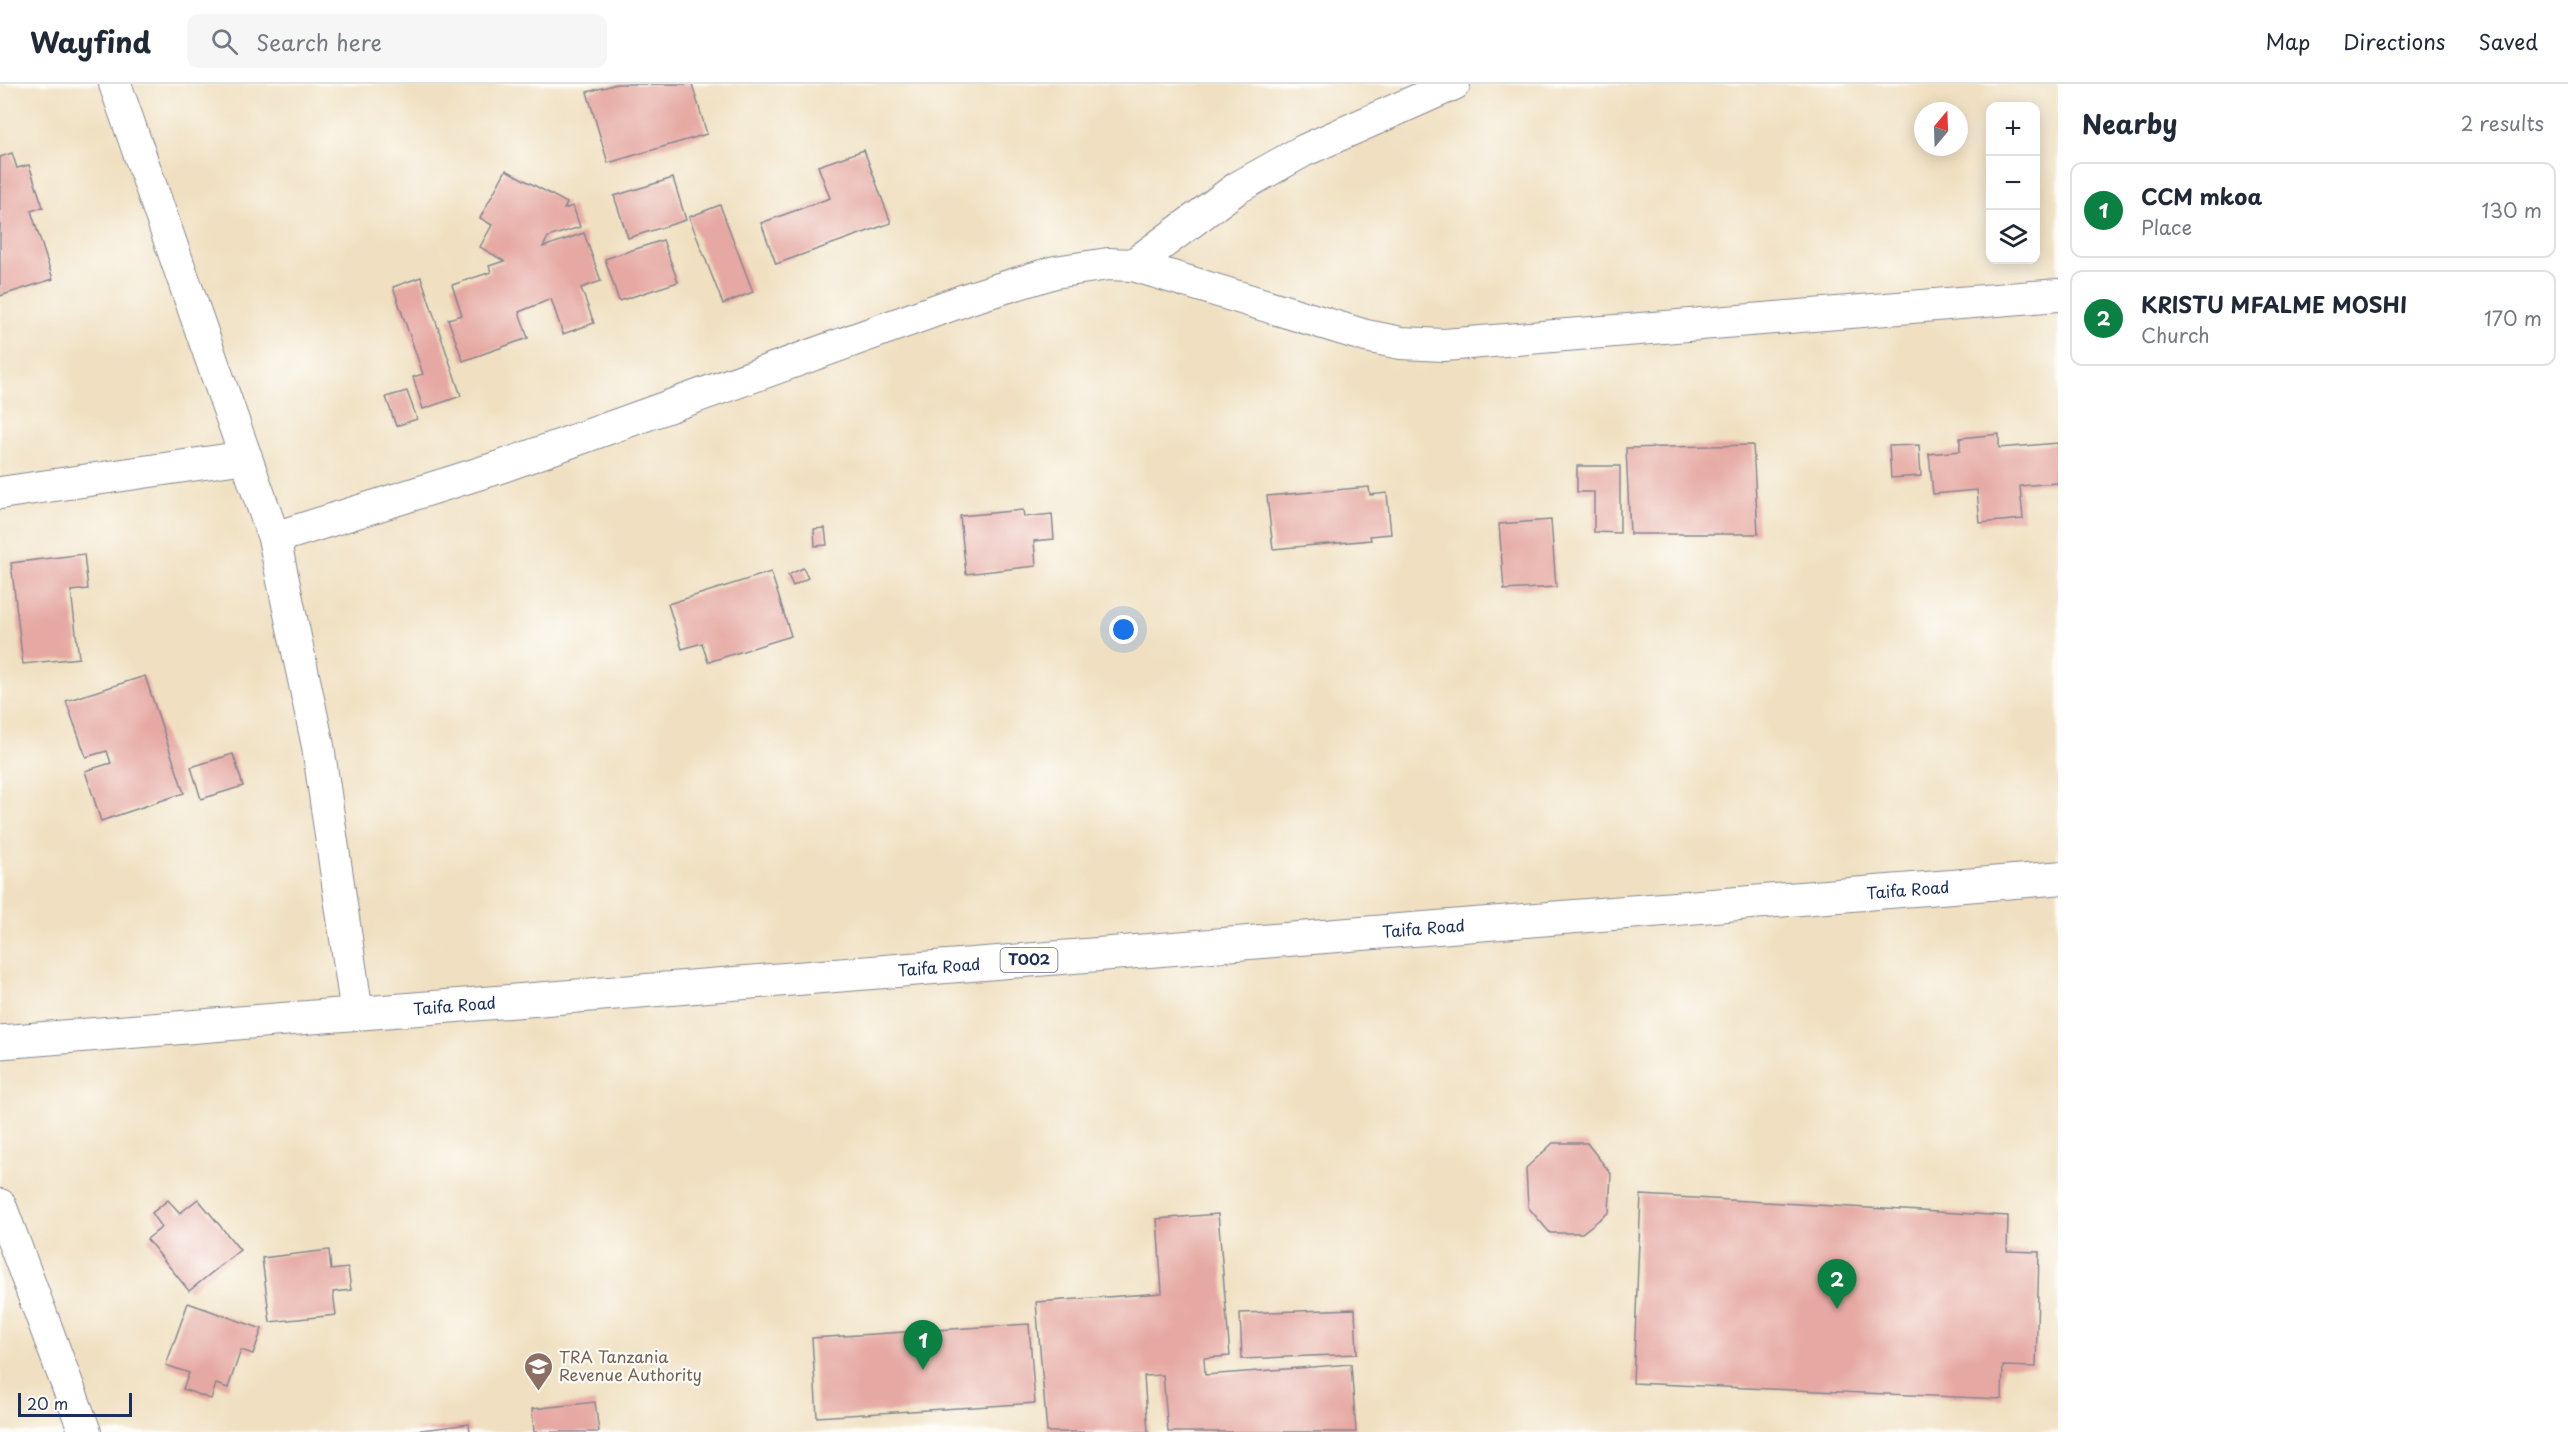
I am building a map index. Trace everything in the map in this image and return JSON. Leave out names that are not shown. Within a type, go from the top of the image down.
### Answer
[{"type":"highway","name":"Taifa Road","points":[[0,1042],[2058,878]]},
{"type":"street","points":[[115,84],[274,538],[318,746],[357,1014]]},
{"type":"street","points":[[1133,265],[1238,188],[1304,151],[1454,84]]},
{"type":"street","points":[[274,538],[502,466],[973,297],[1055,272],[1108,264],[1133,265],[1366,336],[1401,342],[1444,345],[2058,295]]},
{"type":"street","points":[[0,493],[246,457]]},
{"type":"street","points":[[0,1205],[85,1432]]},
{"type":"building","points":[[617,84],[692,84],[707,134],[608,163],[587,92]]},
{"type":"building","points":[[864,150],[891,223],[776,264],[761,223],[830,198],[818,166]]},
{"type":"building","points":[[12,153],[17,168],[29,165],[43,207],[31,211],[53,279],[0,296],[0,157]]},
{"type":"building","points":[[506,170],[567,203],[564,209],[573,206],[580,227],[548,237],[543,247],[584,233],[601,281],[581,288],[594,323],[563,334],[551,299],[519,312],[528,338],[463,361],[448,319],[462,315],[452,285],[491,272],[489,266],[504,261],[480,247],[492,225],[480,218]]},
{"type":"building","points":[[673,178],[686,220],[628,238],[614,196]]},
{"type":"building","points":[[720,205],[753,292],[723,304],[689,217]]},
{"type":"building","points":[[663,240],[678,282],[619,301],[605,259]]},
{"type":"building","points":[[421,277],[461,396],[423,409],[413,377],[423,374],[393,287]]},
{"type":"building","points":[[407,391],[417,419],[396,426],[386,397]]},
{"type":"building","points":[[1999,434],[1999,448],[2058,443],[2058,483],[2020,486],[2023,519],[1980,523],[1977,490],[1933,494],[1929,454],[1960,451],[1960,438]]},
{"type":"building","points":[[1753,445],[1758,534],[1630,534],[1626,448]]},
{"type":"building","points":[[1919,445],[1921,476],[1891,478],[1889,446]]},
{"type":"building","points":[[1577,466],[1620,466],[1620,533],[1594,532],[1594,492],[1577,492]]},
{"type":"building","points":[[1369,487],[1370,495],[1387,493],[1391,534],[1370,536],[1371,540],[1273,549],[1267,496]]},
{"type":"building","points":[[1023,510],[1024,517],[1052,514],[1054,539],[1034,541],[1036,566],[966,574],[960,516]]},
{"type":"building","points":[[1551,520],[1556,587],[1504,590],[1499,524]]},
{"type":"building","points":[[825,528],[827,545],[815,546],[814,529]]},
{"type":"building","points":[[84,554],[88,589],[71,591],[79,658],[23,664],[11,563]]},
{"type":"building","points":[[803,568],[808,578],[793,586],[788,575]]},
{"type":"building","points":[[771,572],[791,636],[708,662],[702,643],[682,649],[668,604]]},
{"type":"building","points":[[145,676],[184,793],[101,821],[85,771],[111,763],[107,751],[86,757],[66,701]]},
{"type":"building","points":[[233,754],[243,786],[201,799],[191,767]]},
{"type":"building","points":[[1553,1143],[1587,1143],[1611,1174],[1609,1212],[1582,1233],[1550,1233],[1528,1207],[1526,1168]]},
{"type":"building","points":[[1641,1195],[2008,1216],[2007,1251],[2039,1252],[2036,1367],[2003,1366],[2002,1399],[1633,1383]]},
{"type":"building","points":[[198,1199],[240,1250],[189,1291],[147,1239],[162,1227],[152,1213],[168,1200],[180,1213]]},
{"type":"building","points":[[1218,1214],[1230,1356],[1204,1358],[1205,1375],[1351,1364],[1356,1432],[1168,1432],[1163,1375],[1144,1376],[1148,1432],[1047,1432],[1036,1302],[1162,1293],[1157,1219]]},
{"type":"building","points":[[329,1250],[331,1270],[348,1268],[351,1290],[333,1292],[336,1315],[270,1322],[262,1258]]},
{"type":"building","points":[[188,1303],[262,1329],[253,1354],[241,1350],[228,1388],[216,1384],[211,1399],[183,1389],[189,1373],[166,1365]]},
{"type":"building","points":[[1355,1309],[1357,1354],[1242,1359],[1240,1313]]},
{"type":"building","points":[[1029,1324],[1035,1403],[817,1417],[812,1338]]},
{"type":"building","points":[[595,1402],[599,1432],[534,1432],[532,1409]]},
{"type":"building","points":[[469,1424],[470,1432],[414,1432],[414,1431]]},
{"type":"place","name":"KRISTU MFALME MOSHI","points":[[1837,1309]]},
{"type":"place","name":"CCM mkoa","points":[[923,1370]]},
{"type":"place","name":"TRA Tanzania Revenue Authority","points":[[538,1392]]}]
